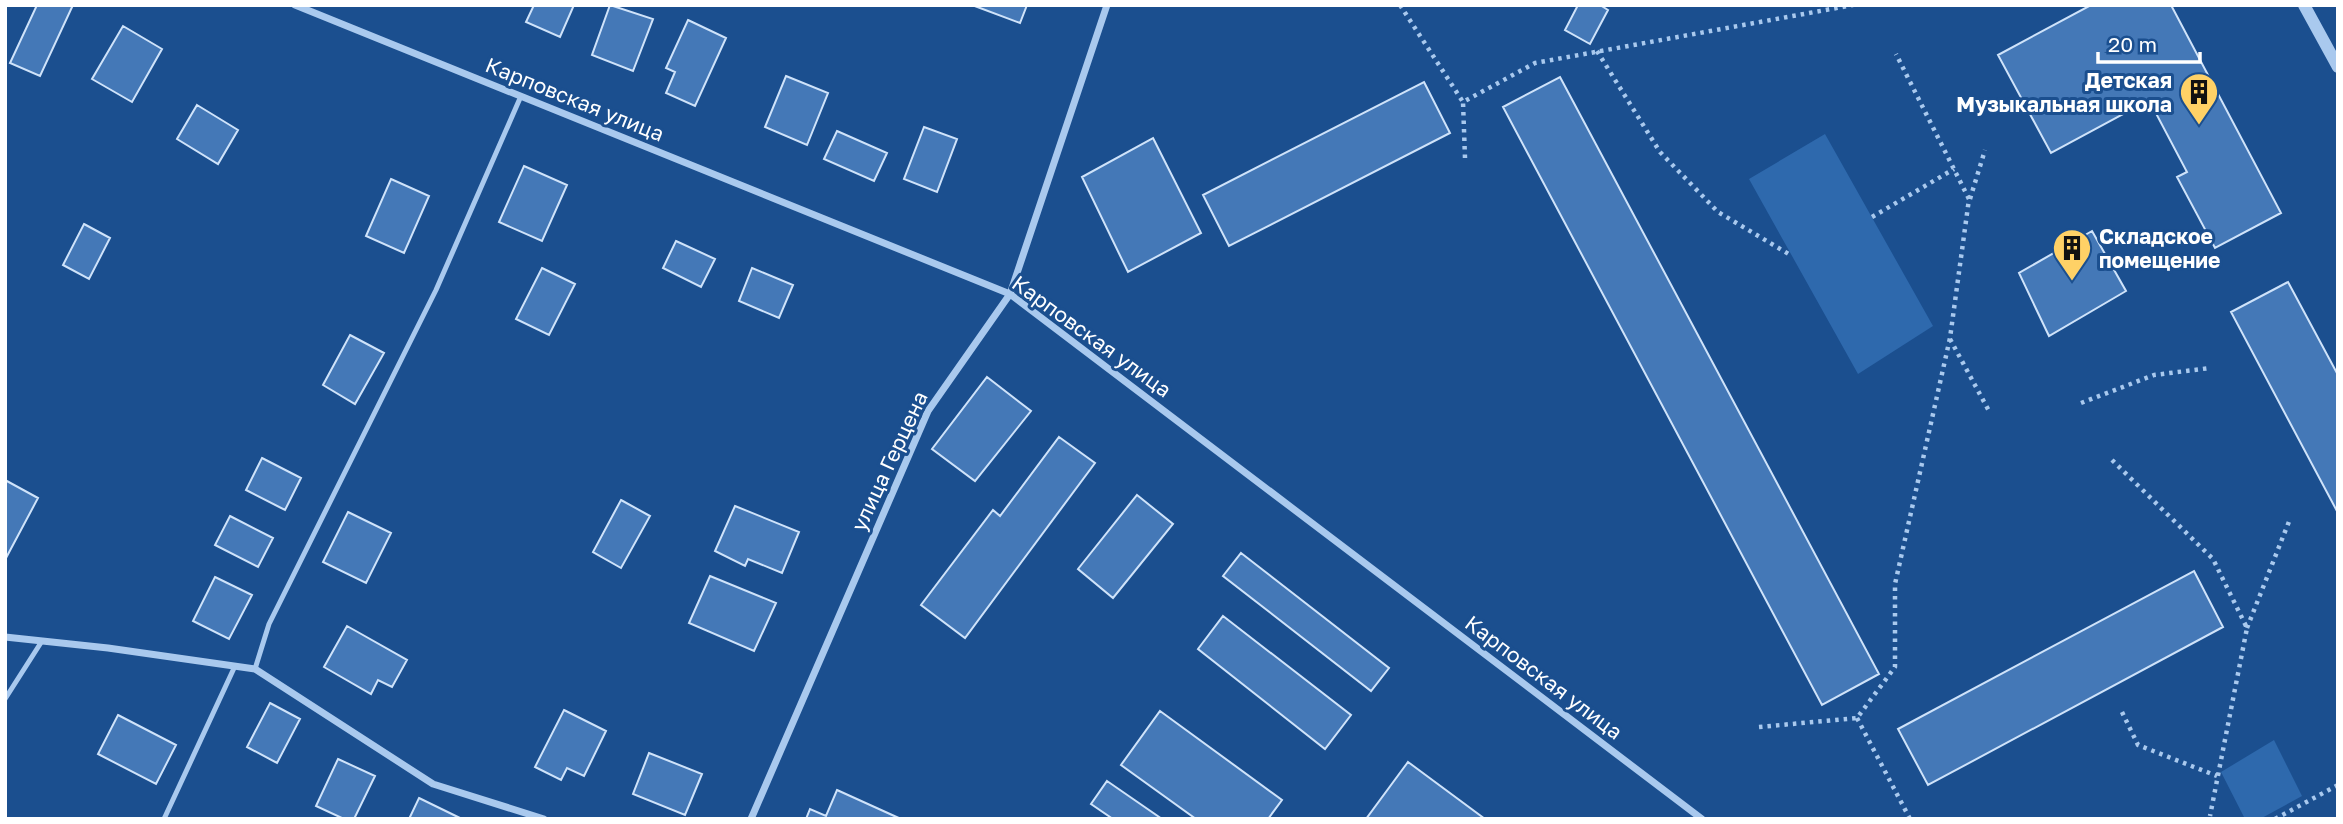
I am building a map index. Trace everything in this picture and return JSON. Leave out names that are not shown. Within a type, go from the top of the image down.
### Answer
[{"type":"street","name":"Карповская улица","points":[[295,5],[1010,294],[1702,819]]},
{"type":"street","name":"улица Герцена","points":[[751,819],[928,411],[1010,294],[1107,5]]},
{"type":"street","points":[[2304,5],[2338,67]]},
{"type":"street","points":[[5,637],[255,669],[433,784],[544,819]]},
{"type":"lane","points":[[255,669],[269,624],[436,290],[521,96]]},
{"type":"lane","points":[[5,699],[42,641]]},
{"type":"lane","points":[[164,819],[235,666]]},
{"type":"path","points":[[1400,5],[1463,102],[1465,158]]},
{"type":"path","points":[[1818,5],[1823,11]]},
{"type":"path","points":[[1463,102],[1535,63],[1853,5]]},
{"type":"path","points":[[1597,51],[1660,152],[1718,212],[1792,256]]},
{"type":"path","points":[[1896,54],[1969,199]]},
{"type":"path","points":[[1759,727],[1857,718],[1895,667],[1895,584],[1950,338],[1969,199],[1985,150]]},
{"type":"path","points":[[1872,218],[1954,169]]},
{"type":"path","points":[[1950,338],[1989,411]]},
{"type":"path","points":[[2081,403],[2154,375],[2210,368]]},
{"type":"path","points":[[2112,460],[2213,559],[2247,628]]},
{"type":"path","points":[[2210,816],[2247,628],[2290,519]]},
{"type":"path","points":[[2122,712],[2138,745],[2217,776]]},
{"type":"path","points":[[1857,718],[1910,819]]},
{"type":"path","points":[[2275,819],[2338,785]]},
{"type":"shaded area","points":[[1825,134],[1933,326],[1858,374],[1749,179]]},
{"type":"shaded area","points":[[2274,740],[2302,796],[2260,819],[2245,819],[2221,772]]},
{"type":"building","points":[[37,5],[73,5],[40,76],[10,63]]},
{"type":"building","points":[[534,5],[574,5],[560,37],[526,22]]},
{"type":"building","points":[[610,5],[653,19],[633,71],[592,55]]},
{"type":"building","points":[[972,5],[1027,5],[1020,23]]},
{"type":"building","points":[[1578,5],[1600,5],[1608,10],[1590,44],[1565,30]]},
{"type":"building","name":"Детская Музыкальная школа","points":[[2091,5],[2171,5],[2281,213],[2215,248],[2177,177],[2187,172],[2149,100],[2051,153],[1998,55]]},
{"type":"building","points":[[688,20],[726,38],[695,106],[666,93],[675,72],[666,68]]},
{"type":"building","points":[[123,26],[162,49],[132,102],[92,79]]},
{"type":"building","points":[[786,76],[828,93],[807,145],[765,127]]},
{"type":"building","points":[[1560,77],[1879,674],[1822,705],[1503,107]]},
{"type":"building","points":[[1424,82],[1450,133],[1229,246],[1203,195]]},
{"type":"building","points":[[197,105],[238,130],[218,164],[177,139]]},
{"type":"building","points":[[924,127],[957,139],[937,192],[904,179]]},
{"type":"building","points":[[837,131],[887,153],[874,181],[824,159]]},
{"type":"building","points":[[1153,138],[1201,233],[1128,272],[1082,177]]},
{"type":"building","points":[[524,166],[567,185],[542,241],[499,222]]},
{"type":"building","points":[[391,179],[429,196],[404,253],[366,236]]},
{"type":"building","points":[[84,224],[110,238],[89,279],[63,265]]},
{"type":"building","name":"Складское помещение","points":[[2092,231],[2126,291],[2049,336],[2019,273]]},
{"type":"building","points":[[676,241],[715,259],[701,287],[663,268]]},
{"type":"building","points":[[542,268],[575,284],[549,335],[516,319]]},
{"type":"building","points":[[752,268],[793,285],[779,318],[739,301]]},
{"type":"building","points":[[2288,282],[2338,375],[2338,513],[2231,312]]},
{"type":"building","points":[[350,335],[384,353],[355,404],[323,385]]},
{"type":"building","points":[[987,377],[1031,411],[975,481],[932,449]]},
{"type":"building","points":[[1059,437],[1095,463],[965,638],[921,605],[993,510],[1000,516]]},
{"type":"building","points":[[262,458],[301,478],[285,510],[246,490]]},
{"type":"building","points":[[5,480],[38,498],[6,558],[5,557]]},
{"type":"building","points":[[1137,495],[1173,524],[1113,598],[1078,569]]},
{"type":"building","points":[[621,500],[650,516],[621,568],[593,552]]},
{"type":"building","points":[[735,506],[799,532],[782,573],[748,559],[745,566],[715,551]]},
{"type":"building","points":[[348,512],[391,533],[366,583],[323,562]]},
{"type":"building","points":[[230,516],[273,538],[258,567],[215,545]]},
{"type":"building","points":[[1241,553],[1389,668],[1371,691],[1223,576]]},
{"type":"building","points":[[2194,571],[2223,627],[1928,785],[1898,729]]},
{"type":"building","points":[[710,576],[776,603],[754,651],[689,623]]},
{"type":"building","points":[[215,577],[252,595],[229,639],[193,621]]},
{"type":"building","points":[[1223,616],[1351,715],[1325,749],[1198,649]]},
{"type":"building","points":[[347,626],[407,660],[392,687],[378,680],[371,694],[324,667]]},
{"type":"building","points":[[270,703],[300,719],[277,763],[247,747]]},
{"type":"building","points":[[564,710],[606,731],[584,776],[567,768],[561,780],[535,767]]},
{"type":"building","points":[[1160,711],[1282,800],[1268,819],[1196,819],[1121,765]]},
{"type":"building","points":[[118,715],[176,745],[156,784],[98,754]]},
{"type":"building","points":[[649,753],[702,774],[685,815],[633,794]]},
{"type":"building","points":[[338,759],[375,776],[354,819],[344,819],[316,806]]},
{"type":"building","points":[[1408,762],[1485,819],[1366,819]]},
{"type":"building","points":[[1107,781],[1162,819],[1113,819],[1091,804]]},
{"type":"building","points":[[837,790],[901,819],[806,819],[810,809],[826,816]]},
{"type":"building","points":[[419,798],[462,819],[409,819]]},
{"type":"place","name":"Детская Музыкальная школа","points":[[2199,126]]},
{"type":"place","name":"Складское помещение","points":[[2072,282]]}]
